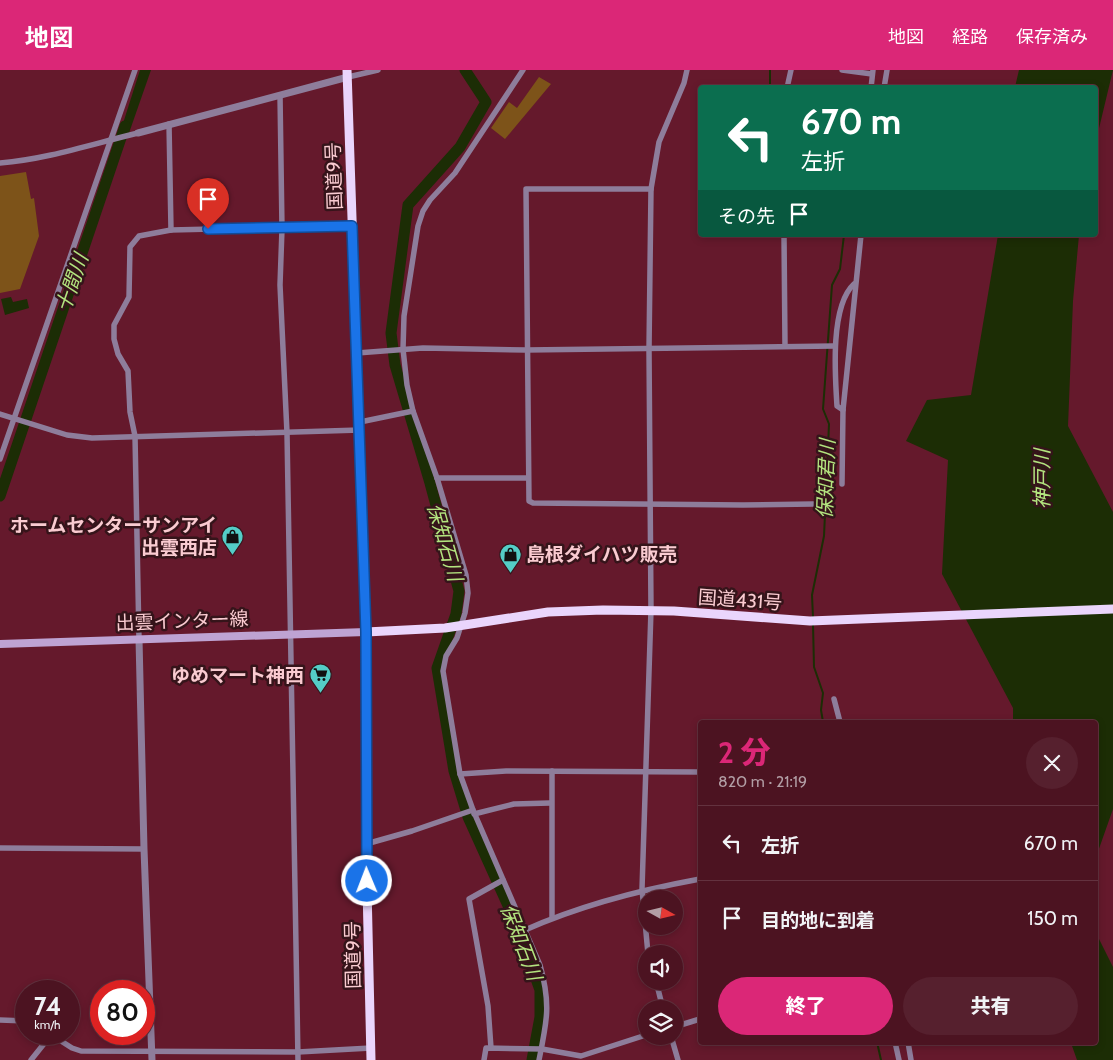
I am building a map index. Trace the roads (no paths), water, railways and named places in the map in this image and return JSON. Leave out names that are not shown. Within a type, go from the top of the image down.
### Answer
[{"type":"highway","name":"国道9号","points":[[348,74],[366,632],[366,844],[371,1060]]},
{"type":"highway","name":"国道431号","points":[[366,632],[445,628],[548,612],[651,610],[810,621],[1113,609]]},
{"type":"main road","name":"出雲インター線","points":[[0,644],[366,632]]},
{"type":"street","points":[[0,459],[114,139],[135,70]]},
{"type":"street","points":[[0,164],[32,160],[138,133],[348,74],[378,70]]},
{"type":"street","points":[[523,70],[455,173],[430,200],[423,211],[418,226],[404,316],[403,349],[407,385],[413,411],[437,478],[466,575],[468,593],[460,625],[446,656],[443,672],[460,774],[473,812],[526,930],[547,991],[548,1017],[539,1060]]},
{"type":"street","points":[[647,945],[642,889],[644,772],[651,610],[649,349],[651,189],[660,142],[684,83],[687,70]]},
{"type":"street","points":[[788,85],[791,70]]},
{"type":"street","points":[[842,70],[873,72],[871,85]]},
{"type":"street","points":[[884,85],[887,70]]},
{"type":"street","points":[[280,94],[282,228],[280,285],[287,433],[292,634],[298,1060]]},
{"type":"street","points":[[169,124],[172,230]]},
{"type":"street","points":[[651,189],[526,189],[526,350],[529,500],[533,503],[813,504]]},
{"type":"street","points":[[152,1060],[144,849],[135,436],[130,412],[128,371],[118,354],[114,339],[114,325],[129,297],[130,247],[139,236],[172,230],[352,226]]},
{"type":"street","points":[[784,237],[785,346]]},
{"type":"street","points":[[842,484],[843,410],[854,284],[861,237]]},
{"type":"street","points":[[843,410],[837,406],[834,346],[847,290],[854,284]]},
{"type":"street","points":[[358,353],[403,349],[526,350],[834,346]]},
{"type":"street","points":[[0,414],[15,417],[67,435],[92,438],[287,433],[360,426],[413,411]]},
{"type":"street","points":[[437,478],[528,478]]},
{"type":"street","points":[[835,720],[834,699],[839,720]]},
{"type":"street","points":[[460,774],[552,771],[698,772]]},
{"type":"street","points":[[552,771],[550,804],[552,918]]},
{"type":"street","points":[[366,844],[473,812],[514,804],[550,804]]},
{"type":"street","points":[[0,848],[144,849]]},
{"type":"street","points":[[526,930],[552,918],[642,889],[698,879]]},
{"type":"street","points":[[490,1048],[488,1006],[469,899],[502,880]]},
{"type":"street","points":[[0,1020],[15,1021]]},
{"type":"street","points":[[683,1024],[698,1020]]},
{"type":"street","points":[[484,1060],[486,1048],[542,1049],[581,1058],[638,1038]]},
{"type":"street","points":[[31,1060],[42,1045]]},
{"type":"street","points":[[67,1045],[81,1051],[298,1052],[371,1048]]},
{"type":"street","points":[[674,1045],[678,1060]]},
{"type":"street","points":[[896,1045],[899,1060]]},
{"type":"street","points":[[908,1045],[911,1060]]},
{"type":"water","points":[[140,70],[151,70],[129,133],[119,136]]},
{"type":"water","points":[[1019,70],[1113,70],[1098,132],[1098,85],[1015,85]]},
{"type":"water","name":"神戸川","points":[[998,237],[1079,237],[1073,301],[1068,426],[1113,512],[1113,809],[1098,852],[1098,720],[1013,720],[1013,708],[942,574],[948,460],[906,441],[927,400],[971,395]]},
{"type":"water","points":[[11,297],[13,302],[27,299],[29,308],[5,315],[1,299]]},
{"type":"water","points":[[1098,937],[1113,967],[1113,1060],[1077,1060],[1072,1045],[1098,1045]]},
{"type":"waterway","name":"保知石川","points":[[465,70],[486,102],[460,147],[408,205],[391,333],[395,365],[430,483],[459,591],[456,614],[437,668],[454,771],[468,817],[515,921],[540,990],[540,1017],[532,1060]]},
{"type":"waterway","name":"保知君川","points":[[770,70],[770,85]]},
{"type":"waterway","name":"十間川","points":[[0,496],[125,126]]},
{"type":"waterway","name":"保知君川","points":[[813,617],[812,595],[824,536],[829,424],[823,409],[832,285],[840,269],[844,237]]},
{"type":"waterway","name":"保知君川","points":[[813,624],[814,667],[823,693],[821,710],[823,720]]},
{"type":"waterway","name":"保知君川","points":[[878,1045],[881,1060]]},
{"type":"place","name":"ホームセンターサンアイ 出雲西店","points":[[233,555]]},
{"type":"place","name":"島根ダイハツ販売","points":[[510,573]]},
{"type":"place","name":"ゆめマート神西","points":[[320,694]]}]
